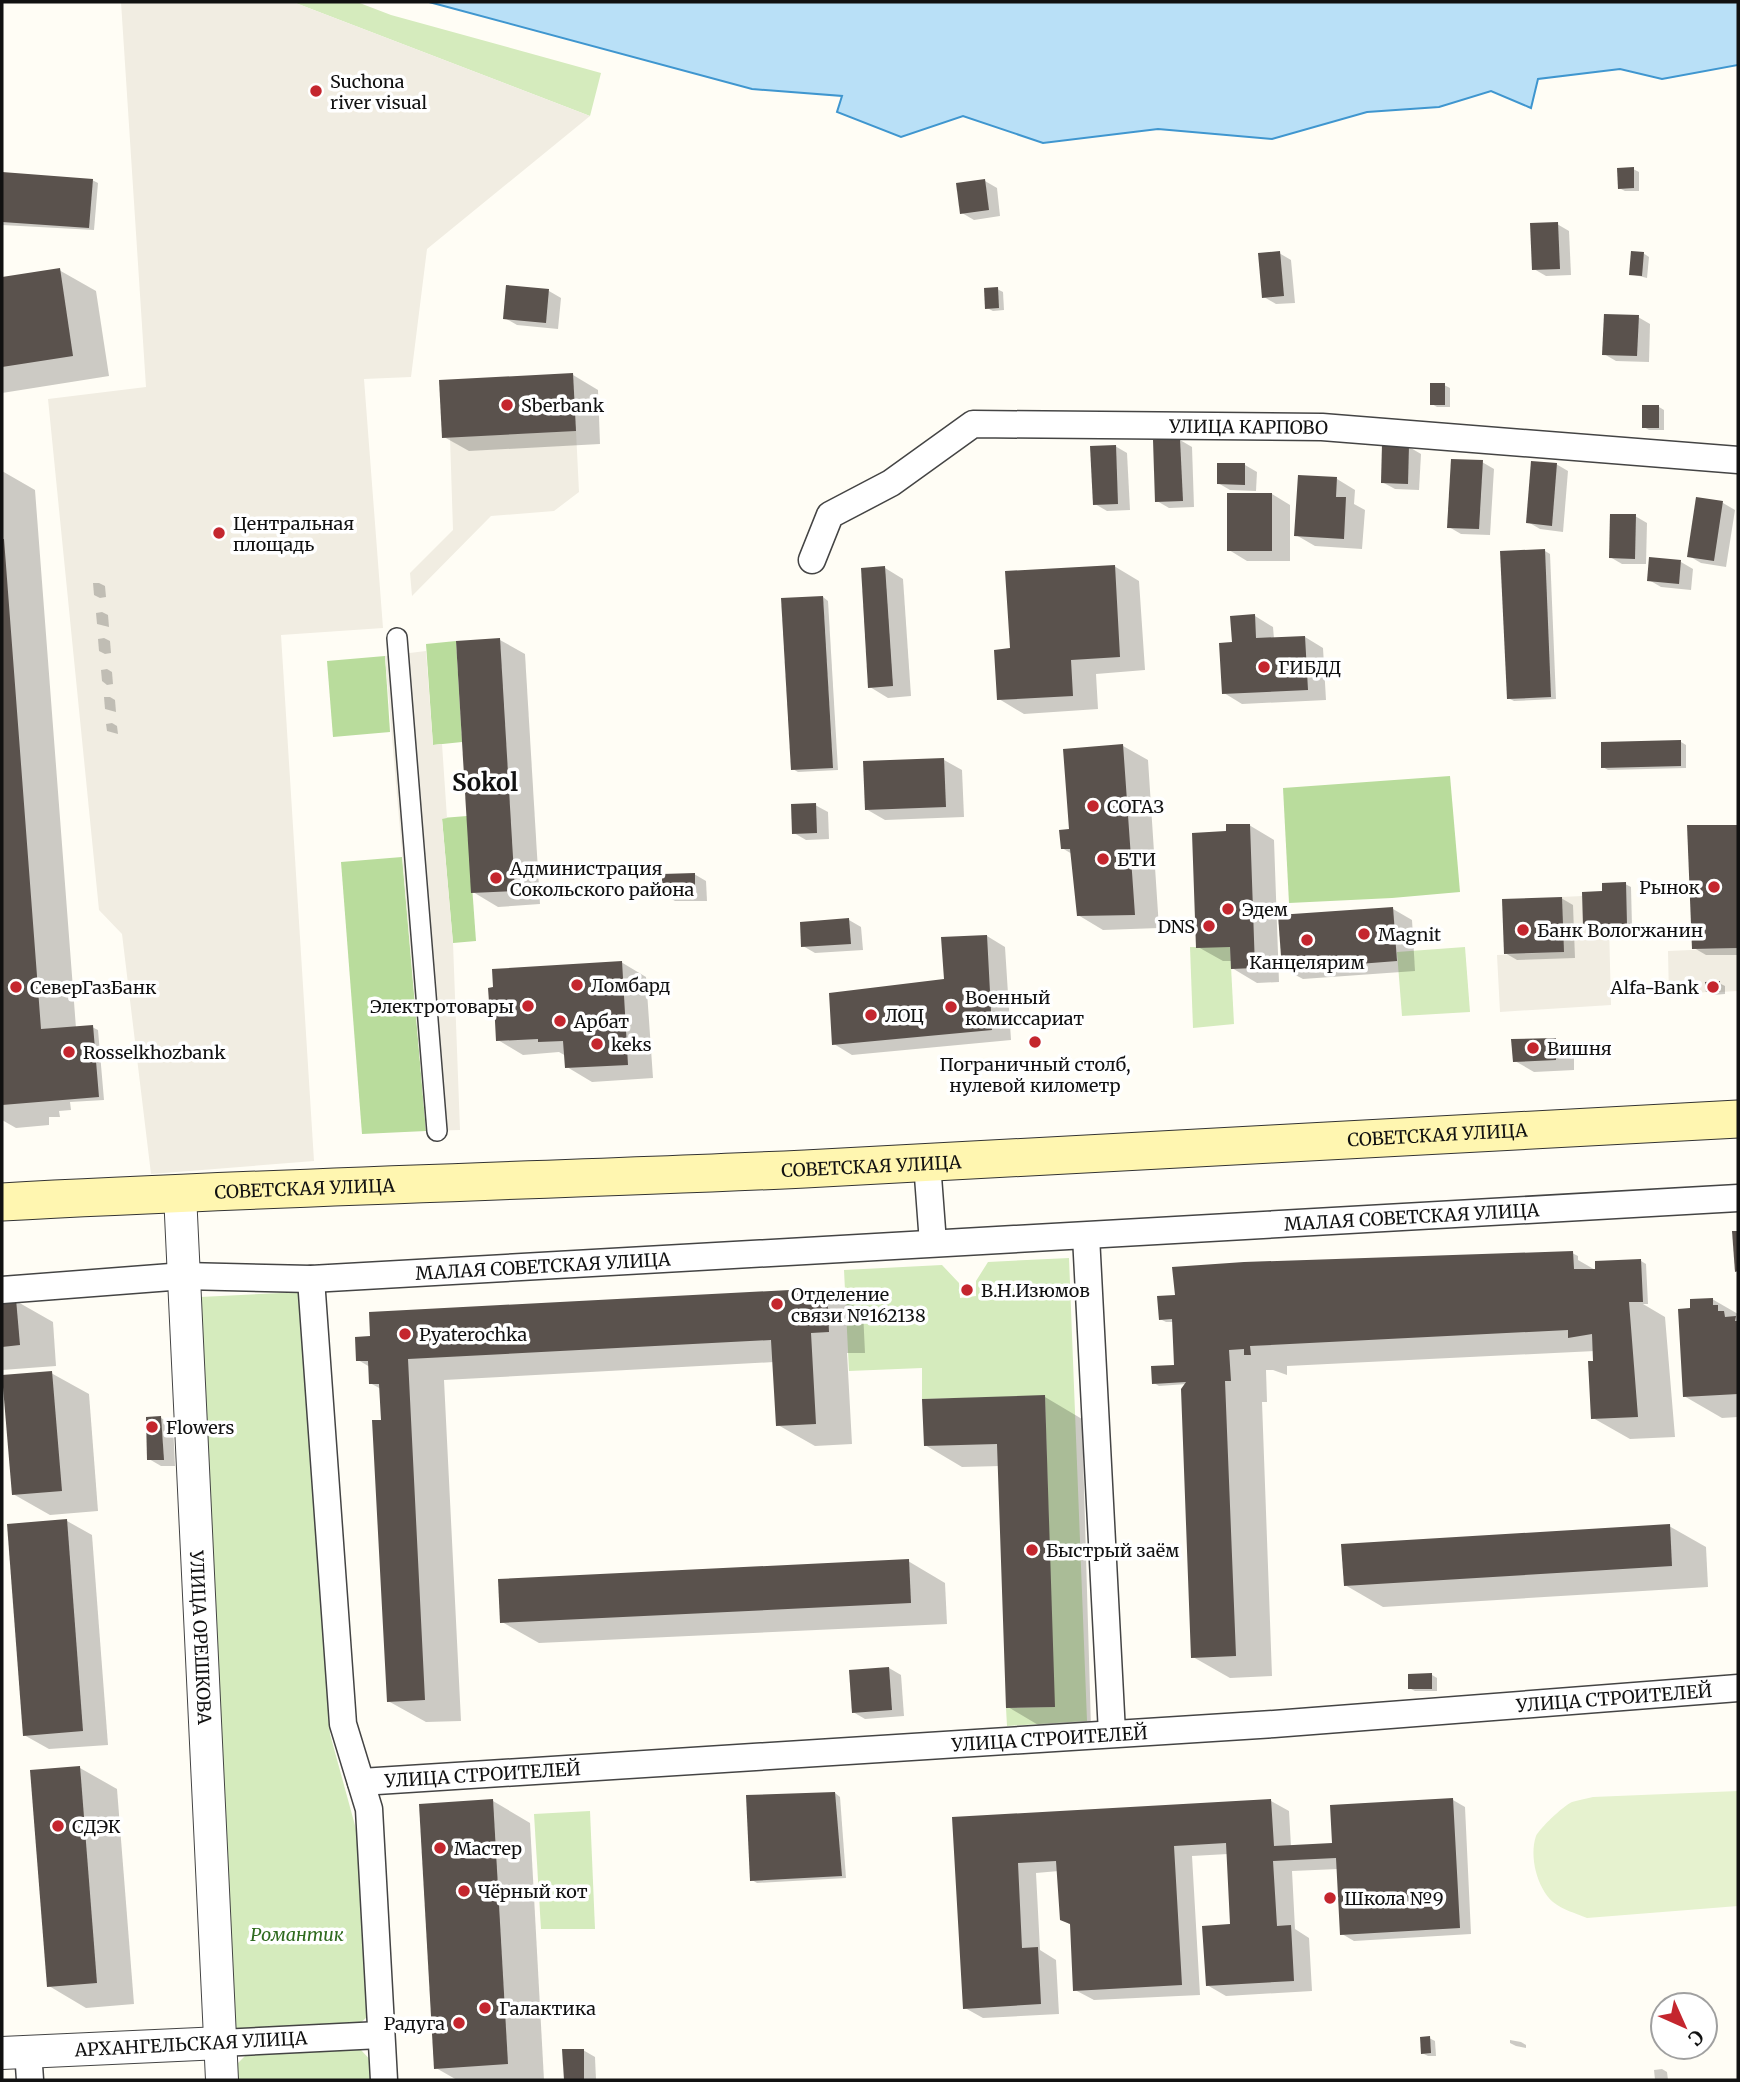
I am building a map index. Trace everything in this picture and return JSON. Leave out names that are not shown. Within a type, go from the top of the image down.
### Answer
[{"type":"main road","name":"СОВЕТСКАЯ УЛИЦА","points":[[2,1202],[325,1186],[927,1163],[1480,1130],[1738,1119]]},
{"type":"street","name":"УЛИЦА КАРПОВО","points":[[811,560],[831,515],[891,483],[973,424],[1322,427],[1738,460]]},
{"type":"street","points":[[397,638],[437,1131]]},
{"type":"street","points":[[927,1163],[933,1244]]},
{"type":"street","name":"УЛИЦА ОРЕШКОВА","points":[[180,1194],[222,2080]]},
{"type":"street","name":"МАЛАЯ СОВЕТСКАЯ УЛИЦА","points":[[2,1290],[184,1276],[311,1279],[1738,1198]]},
{"type":"street","points":[[1086,1236],[1112,1733]]},
{"type":"street","points":[[311,1279],[343,1724],[369,1809],[384,2080]]},
{"type":"street","name":"УЛИЦА СТРОИТЕЛЕЙ","points":[[361,1782],[1274,1724],[1738,1688]]},
{"type":"street","name":"АРХАНГЕЛЬСКАЯ УЛИЦА","points":[[20,2062],[221,2043],[380,2035]]},
{"type":"green space","points":[[293,2],[357,2],[391,15],[601,73],[590,116]]},
{"type":"green space","points":[[456,641],[462,742],[433,745],[426,644]]},
{"type":"green space","points":[[385,656],[390,732],[333,737],[327,661]]},
{"type":"green space","points":[[1450,776],[1460,892],[1289,903],[1283,788]]},
{"type":"green space","points":[[467,816],[476,941],[453,943],[442,818]]},
{"type":"green space","points":[[402,857],[426,1131],[362,1134],[341,862]]},
{"type":"green space","points":[[1190,947],[1230,947],[1234,1024],[1193,1028]]},
{"type":"green space","points":[[1465,947],[1470,1012],[1402,1016],[1397,952]]},
{"type":"green space","points":[[1069,1258],[1087,1721],[1007,1726],[1006,1708],[1054,1707],[1045,1396],[922,1399],[922,1368],[849,1371],[844,1270],[942,1265],[959,1283],[960,1298],[976,1296],[976,1281],[988,1262]]},
{"type":"green space","name":"Романтик","points":[[301,1292],[330,1734],[359,1840],[367,2017],[355,2028],[234,2034],[200,1297]]},
{"type":"green space","points":[[1738,1791],[1738,1906],[1587,1918],[1557,1905],[1543,1889],[1534,1862],[1536,1836],[1552,1818],[1572,1802],[1593,1797]]},
{"type":"green space","points":[[590,1811],[595,1929],[541,1929],[534,1814]]},
{"type":"green space","points":[[361,2050],[375,2065],[376,2080],[236,2080],[236,2065],[248,2053]]},
{"type":"shaded area","name":"Центральная площадь","points":[[121,2],[293,2],[590,116],[427,249],[411,377],[364,379],[383,628],[281,635],[314,1161],[151,1174],[122,934],[99,910],[48,399],[146,387]]},
{"type":"shaded area","points":[[576,431],[579,492],[554,511],[491,516],[412,596],[410,573],[453,530],[450,437]]},
{"type":"shaded area","points":[[426,651],[433,745],[442,744],[447,818],[442,819],[453,943],[460,1130],[426,1131],[385,656]]},
{"type":"shaded area","points":[[1582,896],[1584,925],[1609,925],[1611,1005],[1500,1012],[1497,955],[1563,952],[1562,897]]},
{"type":"shaded area","points":[[1737,948],[1738,991],[1720,992],[1720,981],[1706,982],[1706,992],[1669,998],[1668,951]]},
{"type":"water","points":[[429,2],[1738,2],[1738,65],[1662,79],[1620,69],[1538,79],[1531,108],[1491,91],[1439,107],[1367,112],[1272,139],[1158,129],[1043,143],[963,116],[901,137],[837,112],[842,96],[752,89]]},
{"type":"building","points":[[1634,167],[1634,188],[1618,189],[1617,168]]},
{"type":"building","points":[[2,172],[93,179],[89,228],[2,222]]},
{"type":"building","points":[[985,179],[989,210],[960,214],[956,183]]},
{"type":"building","points":[[1558,222],[1560,269],[1532,270],[1530,223]]},
{"type":"building","points":[[1280,251],[1284,296],[1262,298],[1258,253]]},
{"type":"building","points":[[1631,251],[1644,252],[1642,276],[1629,275]]},
{"type":"building","points":[[60,268],[73,356],[2,367],[2,277]]},
{"type":"building","points":[[506,285],[549,289],[546,323],[503,319]]},
{"type":"building","points":[[998,287],[999,308],[985,309],[984,288]]},
{"type":"building","points":[[1604,314],[1639,315],[1637,356],[1602,355]]},
{"type":"building","name":"Sberbank","points":[[573,373],[576,431],[442,438],[439,380]]},
{"type":"building","points":[[1430,383],[1445,383],[1445,405],[1430,405]]},
{"type":"building","points":[[1642,405],[1659,405],[1659,428],[1642,428]]},
{"type":"building","points":[[1180,439],[1183,501],[1155,502],[1153,440]]},
{"type":"building","points":[[1382,444],[1409,445],[1408,484],[1381,483]]},
{"type":"building","points":[[1116,445],[1118,504],[1093,505],[1090,446]]},
{"type":"building","points":[[1451,459],[1483,460],[1479,529],[1447,528]]},
{"type":"building","points":[[1531,461],[1557,463],[1552,526],[1526,523]]},
{"type":"building","points":[[1217,463],[1245,463],[1245,485],[1217,484]]},
{"type":"building","points":[[1298,475],[1337,477],[1336,497],[1346,497],[1344,539],[1294,536]]},
{"type":"building","points":[[1227,493],[1272,493],[1272,551],[1227,551]]},
{"type":"building","points":[[1696,497],[1723,501],[1714,561],[1687,557]]},
{"type":"building","points":[[1610,514],[1636,514],[1635,559],[1609,558]]},
{"type":"building","points":[[2,539],[41,1029],[93,1025],[99,1097],[2,1105]]},
{"type":"building","points":[[1545,549],[1551,697],[1507,699],[1500,551]]},
{"type":"building","points":[[1649,557],[1681,560],[1679,584],[1647,581]]},
{"type":"building","points":[[1115,565],[1120,657],[1071,660],[1073,696],[997,700],[994,650],[1010,648],[1005,571]]},
{"type":"building","points":[[885,566],[893,686],[868,688],[861,568]]},
{"type":"building","points":[[823,596],[833,768],[791,770],[781,598]]},
{"type":"building","name":"ГИБДД","points":[[1255,614],[1256,638],[1305,636],[1308,690],[1222,694],[1219,643],[1232,642],[1230,616]]},
{"type":"building","points":[[500,638],[515,891],[471,893],[456,641]]},
{"type":"building","points":[[1681,740],[1681,766],[1601,768],[1601,742]]},
{"type":"building","points":[[1123,744],[1135,915],[1077,916],[1070,849],[1061,849],[1059,830],[1069,829],[1063,749]]},
{"type":"building","points":[[944,758],[946,807],[865,810],[863,761]]},
{"type":"building","points":[[816,803],[817,833],[792,834],[791,804]]},
{"type":"building","points":[[1226,824],[1250,824],[1255,968],[1231,969],[1230,947],[1196,948],[1192,833],[1226,831]]},
{"type":"building","name":"Рынок","points":[[1687,825],[1738,825],[1738,948],[1692,949]]},
{"type":"building","points":[[695,873],[695,895],[662,895],[662,874]]},
{"type":"building","points":[[1626,882],[1627,925],[1583,926],[1582,892],[1602,891],[1602,883]]},
{"type":"building","points":[[1562,897],[1564,952],[1504,954],[1502,899]]},
{"type":"building","points":[[1393,907],[1397,961],[1282,970],[1278,915]]},
{"type":"building","points":[[849,918],[851,944],[801,947],[800,922]]},
{"type":"building","points":[[987,935],[992,1030],[832,1045],[829,993],[944,979],[941,937]]},
{"type":"building","name":"Арбат","points":[[622,961],[628,1065],[565,1068],[563,1041],[496,1041],[494,1002],[489,1002],[488,988],[493,987],[492,969]]},
{"type":"building","name":"Alfa-Bank","points":[[1720,981],[1720,992],[1706,992],[1705,982]]},
{"type":"building","points":[[1556,1038],[1556,1060],[1513,1062],[1511,1039]]},
{"type":"building","points":[[1732,1231],[1738,1231],[1738,1271],[1735,1272]]},
{"type":"building","points":[[1573,1251],[1574,1269],[1595,1269],[1595,1261],[1641,1259],[1643,1302],[1629,1302],[1638,1417],[1591,1419],[1588,1361],[1593,1361],[1592,1334],[1568,1338],[1568,1330],[1250,1346],[1251,1355],[1244,1355],[1244,1349],[1229,1350],[1231,1381],[1225,1381],[1236,1656],[1191,1658],[1181,1389],[1186,1382],[1152,1384],[1151,1366],[1174,1365],[1172,1319],[1159,1320],[1157,1296],[1175,1295],[1172,1267],[1244,1262]]},
{"type":"building","points":[[827,1288],[829,1332],[811,1333],[816,1424],[776,1426],[771,1340],[408,1359],[425,1700],[387,1702],[372,1420],[381,1420],[379,1384],[369,1384],[368,1361],[356,1361],[355,1337],[370,1336],[369,1312]]},
{"type":"building","points":[[1713,1298],[1713,1305],[1718,1305],[1718,1311],[1724,1311],[1725,1317],[1736,1316],[1735,1321],[1738,1321],[1738,1394],[1683,1397],[1678,1309],[1690,1308],[1690,1299]]},
{"type":"building","points":[[16,1299],[20,1345],[2,1347],[2,1300]]},
{"type":"building","points":[[52,1371],[62,1491],[12,1495],[2,1375]]},
{"type":"building","points":[[1045,1395],[1055,1707],[1006,1708],[997,1444],[924,1446],[922,1399]]},
{"type":"building","points":[[161,1416],[164,1460],[147,1460],[146,1417]]},
{"type":"building","points":[[67,1519],[83,1731],[23,1736],[7,1524]]},
{"type":"building","points":[[1670,1524],[1672,1566],[1344,1586],[1341,1544]]},
{"type":"building","points":[[909,1559],[911,1603],[500,1623],[498,1579]]},
{"type":"building","points":[[889,1667],[892,1710],[852,1713],[849,1670]]},
{"type":"building","points":[[1432,1673],[1432,1689],[1408,1689],[1408,1674]]},
{"type":"building","points":[[80,1766],[97,1983],[47,1987],[30,1770]]},
{"type":"building","points":[[835,1792],[842,1876],[750,1881],[746,1795]]},
{"type":"building","points":[[1453,1798],[1460,1928],[1340,1935],[1336,1858],[1273,1861],[1277,1926],[1291,1925],[1294,1981],[1206,1986],[1202,1926],[1230,1924],[1226,1843],[1174,1846],[1182,1985],[1073,1991],[1070,1924],[1060,1920],[1056,1861],[1018,1863],[1022,1948],[1038,1947],[1041,2004],[963,2009],[952,1817],[1271,1799],[1274,1846],[1332,1843],[1330,1805]]},
{"type":"building","points":[[493,1799],[508,2064],[434,2069],[419,1804]]},
{"type":"building","points":[[1430,2036],[1431,2053],[1421,2054],[1420,2037]]},
{"type":"building","points":[[562,2049],[584,2049],[584,2080],[564,2080]]},
{"type":"place","name":"Suchona river visual","points":[[316,91]]},
{"type":"place","name":"Sberbank","points":[[507,405]]},
{"type":"place","name":"Центральная площадь","points":[[219,533]]},
{"type":"place","name":"ГИБДД","points":[[1264,667]]},
{"type":"place","name":"СОГАЗ","points":[[1093,806]]},
{"type":"place","name":"БТИ","points":[[1103,859]]},
{"type":"place","name":"Администрация Сокольского района","points":[[496,878]]},
{"type":"place","name":"Рынок","points":[[1714,887]]},
{"type":"place","name":"Эдем","points":[[1228,909]]},
{"type":"place","name":"DNS","points":[[1209,926]]},
{"type":"place","name":"Банк Вологжанин","points":[[1523,930]]},
{"type":"place","name":"Magnit","points":[[1364,934]]},
{"type":"place","name":"Канцелярим","points":[[1307,940]]},
{"type":"place","name":"Ломбард","points":[[577,985]]},
{"type":"place","name":"СеверГазБанк","points":[[16,987]]},
{"type":"place","name":"Alfa-Bank","points":[[1713,987]]},
{"type":"place","name":"Электротовары","points":[[528,1006]]},
{"type":"place","name":"Военный комиссариат","points":[[951,1007]]},
{"type":"place","name":"ЛОЦ","points":[[871,1015]]},
{"type":"place","name":"Арбат","points":[[560,1021]]},
{"type":"place","name":"Пограничный столб, нулевой километр","points":[[1035,1042]]},
{"type":"place","name":"keks","points":[[597,1044]]},
{"type":"place","name":"Вишня","points":[[1533,1048]]},
{"type":"place","name":"Rosselkhozbank","points":[[69,1052]]},
{"type":"place","name":"В.Н.Изюмов","points":[[967,1290]]},
{"type":"place","name":"Отделение связи №162138","points":[[777,1304]]},
{"type":"place","name":"Pyaterochka","points":[[405,1334]]},
{"type":"place","name":"Flowers","points":[[152,1427]]},
{"type":"place","name":"Быстрый заём","points":[[1032,1550]]},
{"type":"place","name":"СДЭК","points":[[58,1826]]},
{"type":"place","name":"Мастер","points":[[440,1848]]},
{"type":"place","name":"Чёрный кот","points":[[464,1891]]},
{"type":"place","name":"Школа №9","points":[[1330,1898]]},
{"type":"place","name":"Галактика","points":[[485,2008]]},
{"type":"place","name":"Радуга","points":[[459,2023]]},
{"type":"district","name":"Sokol","points":[[485,782]]}]
